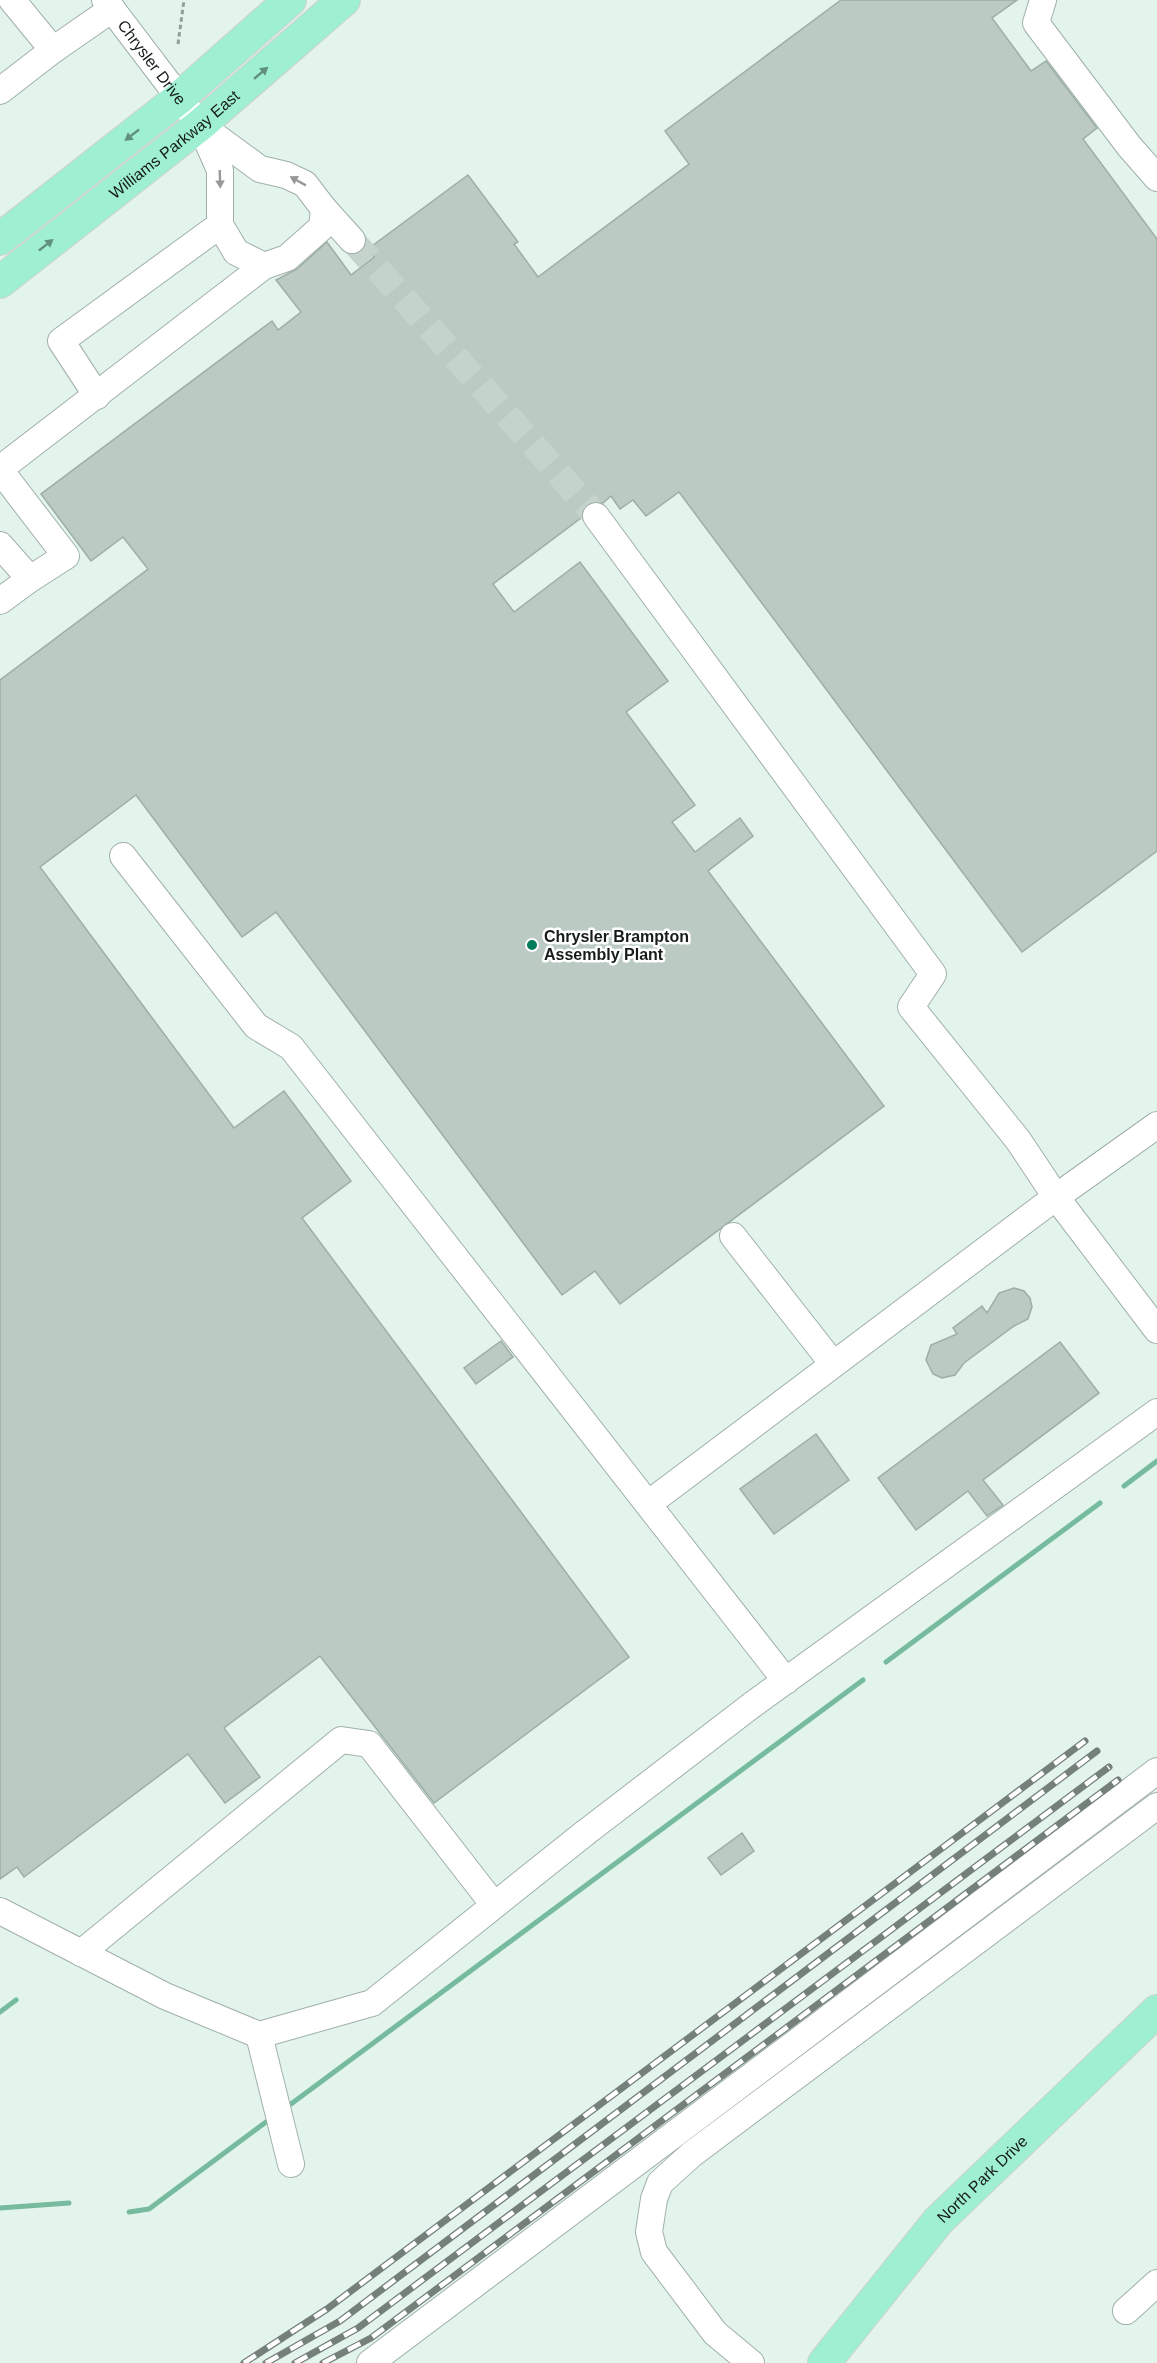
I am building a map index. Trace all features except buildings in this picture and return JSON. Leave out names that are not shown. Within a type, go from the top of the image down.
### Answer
[{"type":"main road","name":"Williams Parkway East","points":[[0,239],[178,99],[290,0]]},
{"type":"main road","name":"Williams Parkway East","points":[[0,282],[200,125],[344,0]]},
{"type":"main road","name":"North Park Drive","points":[[824,2363],[938,2221],[1157,2011]]},
{"type":"street","points":[[12,0],[53,50]]},
{"type":"street","points":[[1043,0],[1036,23],[1129,146],[1157,178]]},
{"type":"street","points":[[0,91],[109,4]]},
{"type":"street","name":"Chrysler Drive","points":[[109,4],[178,99],[200,125]]},
{"type":"street","points":[[200,125],[260,169],[286,175],[305,184],[352,240]]},
{"type":"street","points":[[200,125],[220,170],[220,225],[236,252],[264,266]]},
{"type":"street","points":[[0,600],[66,556],[0,470],[264,266],[287,258],[321,227],[324,209]]},
{"type":"street","points":[[97,396],[61,340],[220,225]]},
{"type":"street","points":[[596,516],[933,975],[911,1007],[1018,1140],[1056,1197],[1157,1330]]},
{"type":"street","points":[[0,545],[30,579]]},
{"type":"street","points":[[123,856],[256,1026],[291,1047],[786,1681]]},
{"type":"street","points":[[648,1504],[1056,1197],[1157,1125]]},
{"type":"street","points":[[733,1236],[833,1364]]},
{"type":"street","points":[[0,1911],[165,1996],[259,2035],[372,2002],[585,1833],[753,1704],[1157,1412]]},
{"type":"street","points":[[81,1953],[341,1740],[369,1744],[494,1905]]},
{"type":"street","points":[[370,2363],[1157,1771]]},
{"type":"street","points":[[751,2363],[715,2333],[654,2252],[649,2232],[650,2217],[660,2183],[692,2154],[1157,1806]]},
{"type":"street","points":[[259,2035],[291,2164]]},
{"type":"street","points":[[1126,2311],[1157,2283]]},
{"type":"path","points":[[178,44],[184,0]]},
{"type":"waterway","points":[[1124,1486],[1157,1461]]},
{"type":"waterway","points":[[886,1662],[1100,1503]]},
{"type":"waterway","points":[[291,2104],[863,1680]]},
{"type":"waterway","points":[[0,2012],[16,2000]]},
{"type":"waterway","points":[[129,2212],[149,2209],[266,2122]]},
{"type":"waterway","points":[[0,2208],[69,2203]]},
{"type":"tunnel","points":[[352,240],[596,516]]},
{"type":"railway","points":[[244,2363],[327,2309],[1085,1741]]},
{"type":"railway","points":[[266,2363],[340,2321],[1097,1751]]},
{"type":"railway","points":[[295,2363],[358,2328],[1109,1767]]},
{"type":"railway","points":[[323,2363],[371,2338],[1118,1780]]},
{"type":"place","name":"Chrysler Brampton Assembly Plant","points":[[532,945]]}]
